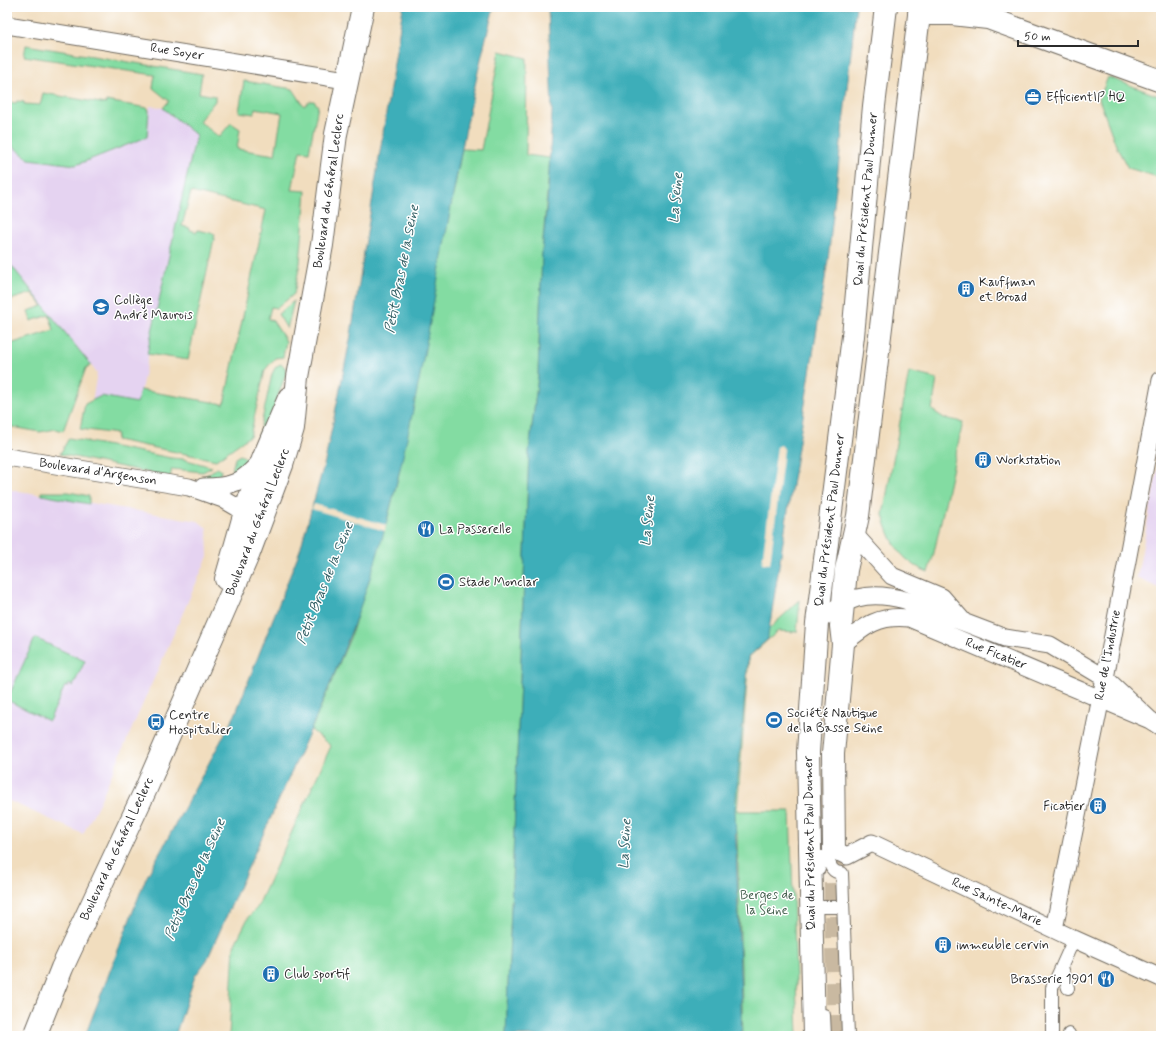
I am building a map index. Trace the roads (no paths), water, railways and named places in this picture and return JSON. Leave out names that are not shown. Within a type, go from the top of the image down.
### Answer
[{"type":"main road","name":"Boulevard du Général Leclerc","points":[[35,1036],[62,968],[145,791],[201,662],[253,540],[282,465],[293,428],[298,377],[322,245],[336,134],[346,80],[363,7]]},
{"type":"main road","name":"Quai du Président Paul Doumer","points":[[814,1036],[808,752],[817,623],[853,336],[874,106],[886,7]]},
{"type":"main road","name":"Quai du Président Paul Doumer","points":[[834,850],[833,754],[843,644],[841,626],[848,552],[855,535],[915,9]]},
{"type":"main road","points":[[915,9],[952,14],[980,12],[1161,81]]},
{"type":"main road","name":"Boulevard du Général Leclerc","points":[[201,662],[247,506],[263,459],[298,377]]},
{"type":"street","name":"Rue Soyer","points":[[7,25],[346,80]]},
{"type":"street","name":"Rue de l'Industrie","points":[[1054,929],[1105,678],[1161,380]]},
{"type":"street","name":"Boulevard d'Argenson","points":[[7,457],[189,487],[225,487],[246,478],[263,459]]},
{"type":"street","name":"Boulevard d'Argenson","points":[[189,487],[247,506]]},
{"type":"street","name":"Boulevard d'Argenson","points":[[225,487],[247,506]]},
{"type":"street","points":[[247,506],[255,512],[253,540]]},
{"type":"street","name":"Rue Ficatier","points":[[855,535],[892,576],[942,597],[966,624]]},
{"type":"street","name":"Rue Ficatier","points":[[817,623],[831,611],[864,595],[888,595],[905,600],[1005,638],[1050,645],[1105,678],[1155,723]]},
{"type":"street","name":"Rue Ficatier","points":[[843,644],[865,626],[876,620],[888,617],[909,618],[1022,664],[1155,723]]},
{"type":"street","name":"Rue Sainte-Marie","points":[[834,850],[847,856],[872,843],[1054,929],[1074,940],[1161,978]]},
{"type":"street","points":[[825,1036],[818,857],[828,857],[833,870],[837,873],[842,873],[848,1036]]},
{"type":"street","points":[[820,907],[843,907]]},
{"type":"street","points":[[1052,1033],[1052,988],[1074,940]]},
{"type":"street","points":[[1062,967],[1068,988]]},
{"type":"water","name":"Petit Bras de la Seine","points":[[403,7],[494,7],[464,137],[415,399],[401,464],[375,564],[337,668],[207,960],[195,976],[175,1036],[85,1036],[145,880],[235,715],[300,550],[325,461],[350,340]]},
{"type":"water","name":"La Seine","points":[[548,7],[856,7],[828,260],[768,639],[748,657],[735,810],[742,1036],[506,1036],[529,452],[538,376],[542,252],[548,191],[552,112]]},
{"type":"tunnel","points":[[834,850],[838,1036]]},
{"type":"place","name":"EfficientIP HQ","points":[[1033,97]]},
{"type":"place","name":"Kauffman et Broad","points":[[966,289]]},
{"type":"place","name":"Collège André Maurois","points":[[101,307]]},
{"type":"place","name":"Workstation","points":[[983,460]]},
{"type":"place","name":"La Passerelle","points":[[426,529]]},
{"type":"place","name":"Stade Monclar","points":[[446,582]]},
{"type":"place","name":"Société Nautique de la Basse Seine","points":[[774,720]]},
{"type":"place","name":"Centre Hospitalier","points":[[156,722]]},
{"type":"place","name":"Ficatier","points":[[1098,806]]},
{"type":"place","name":"immeuble cervin","points":[[943,945]]},
{"type":"place","name":"Club sportif","points":[[271,974]]},
{"type":"place","name":"Brasserie 1901","points":[[1106,979]]},
{"type":"park label","name":"Berges de la Seine","points":[[767,902]]}]
